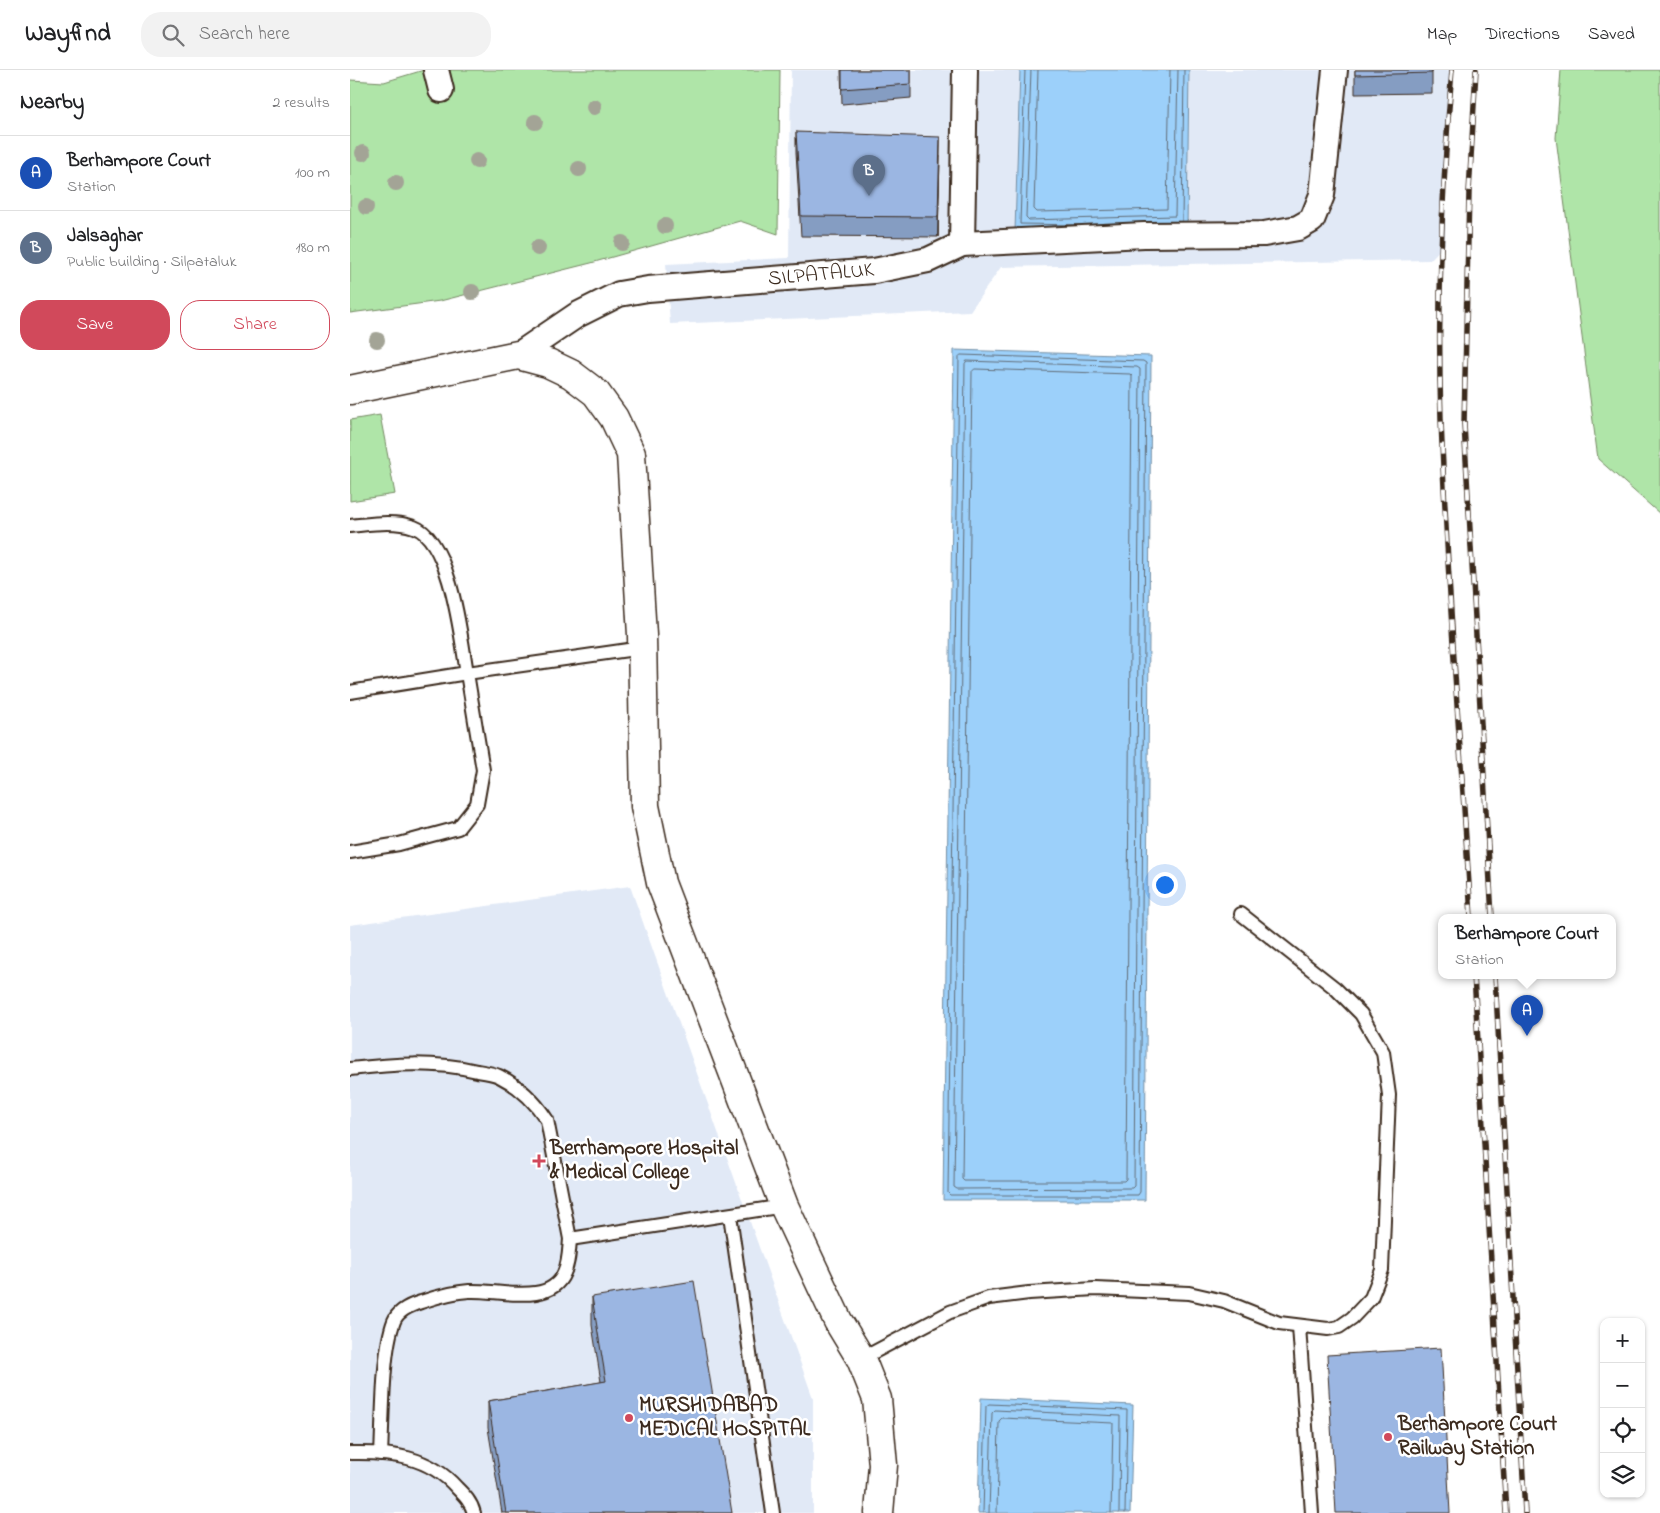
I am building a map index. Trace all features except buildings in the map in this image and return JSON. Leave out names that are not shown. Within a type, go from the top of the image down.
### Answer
[{"type":"street","points":[[965,70],[962,244],[1144,235],[1264,234],[1298,228],[1312,220],[1322,196],[1334,70]]},
{"type":"street","name":"SILPATALUK","points":[[518,355],[577,316],[619,294],[648,289],[874,271],[928,260],[962,244]]},
{"type":"street","points":[[350,390],[518,355],[548,363],[571,374],[596,392],[614,418],[631,454],[642,648],[645,806],[661,883],[784,1206],[838,1322],[861,1359],[877,1399],[883,1465],[879,1513]]},
{"type":"lane","points":[[350,526],[399,523],[417,527],[432,542],[442,559],[451,585],[484,770],[477,804],[458,828],[399,844],[350,852]]},
{"type":"lane","points":[[350,692],[642,648]]},
{"type":"lane","points":[[861,1359],[950,1312],[989,1298],[1029,1293],[1096,1289],[1189,1293],[1224,1301],[1279,1323],[1328,1329],[1340,1327],[1352,1318],[1370,1298],[1382,1270],[1389,1095],[1384,1052],[1361,1014],[1342,995],[1288,949],[1241,914]]},
{"type":"lane","points":[[350,1069],[394,1064],[432,1064],[469,1069],[499,1076],[537,1104],[547,1120],[570,1240],[564,1274],[557,1283],[543,1291],[521,1295],[470,1291],[437,1297],[402,1311],[394,1321],[387,1357],[381,1454]]},
{"type":"lane","points":[[570,1240],[784,1206]]},
{"type":"lane","points":[[730,1215],[773,1513]]},
{"type":"lane","points":[[1299,1326],[1312,1513]]},
{"type":"lane","points":[[350,1453],[396,1454],[431,1465],[451,1481],[471,1503],[474,1513]]},
{"type":"shaded area","points":[[791,70],[1450,70],[1447,116],[1445,244],[1430,260],[1001,267],[970,311],[670,324],[666,264],[789,258]]},
{"type":"shaded area","name":"Berrhampore Hospital & Medical College","points":[[630,886],[813,1398],[813,1513],[350,1513],[350,925]]},
{"type":"green space","points":[[424,70],[780,70],[778,234],[740,221],[591,263],[440,301],[350,313],[350,80],[384,82]]},
{"type":"green space","points":[[1561,70],[1660,70],[1660,514],[1598,459],[1556,138]]},
{"type":"green space","points":[[380,415],[395,494],[350,501],[350,420]]},
{"type":"water","points":[[1020,70],[1189,70],[1187,228],[1015,231]]},
{"type":"water","points":[[954,350],[1151,356],[1145,1200],[943,1200]]},
{"type":"water","points":[[981,1398],[1133,1405],[1130,1513],[978,1513]]},
{"type":"railway","points":[[1452,70],[1441,244],[1440,375],[1447,544],[1471,914]]},
{"type":"railway","points":[[1476,70],[1469,192],[1464,424],[1492,914]]},
{"type":"railway","points":[[1474,979],[1506,1513]]},
{"type":"railway","points":[[1495,979],[1525,1513]]},
{"type":"place","name":"Jalsaghar","points":[[869,196]]},
{"type":"place","name":"Berhampore Court","points":[[1527,1036]]},
{"type":"place","name":"Berrhampore Hospital & Medical College","points":[[539,1161]]},
{"type":"place","name":"MURSHIDABAD MEDICAL HOSPITAL","points":[[629,1418]]},
{"type":"place","name":"Berhampore Court Railway Station","points":[[1388,1437]]}]
